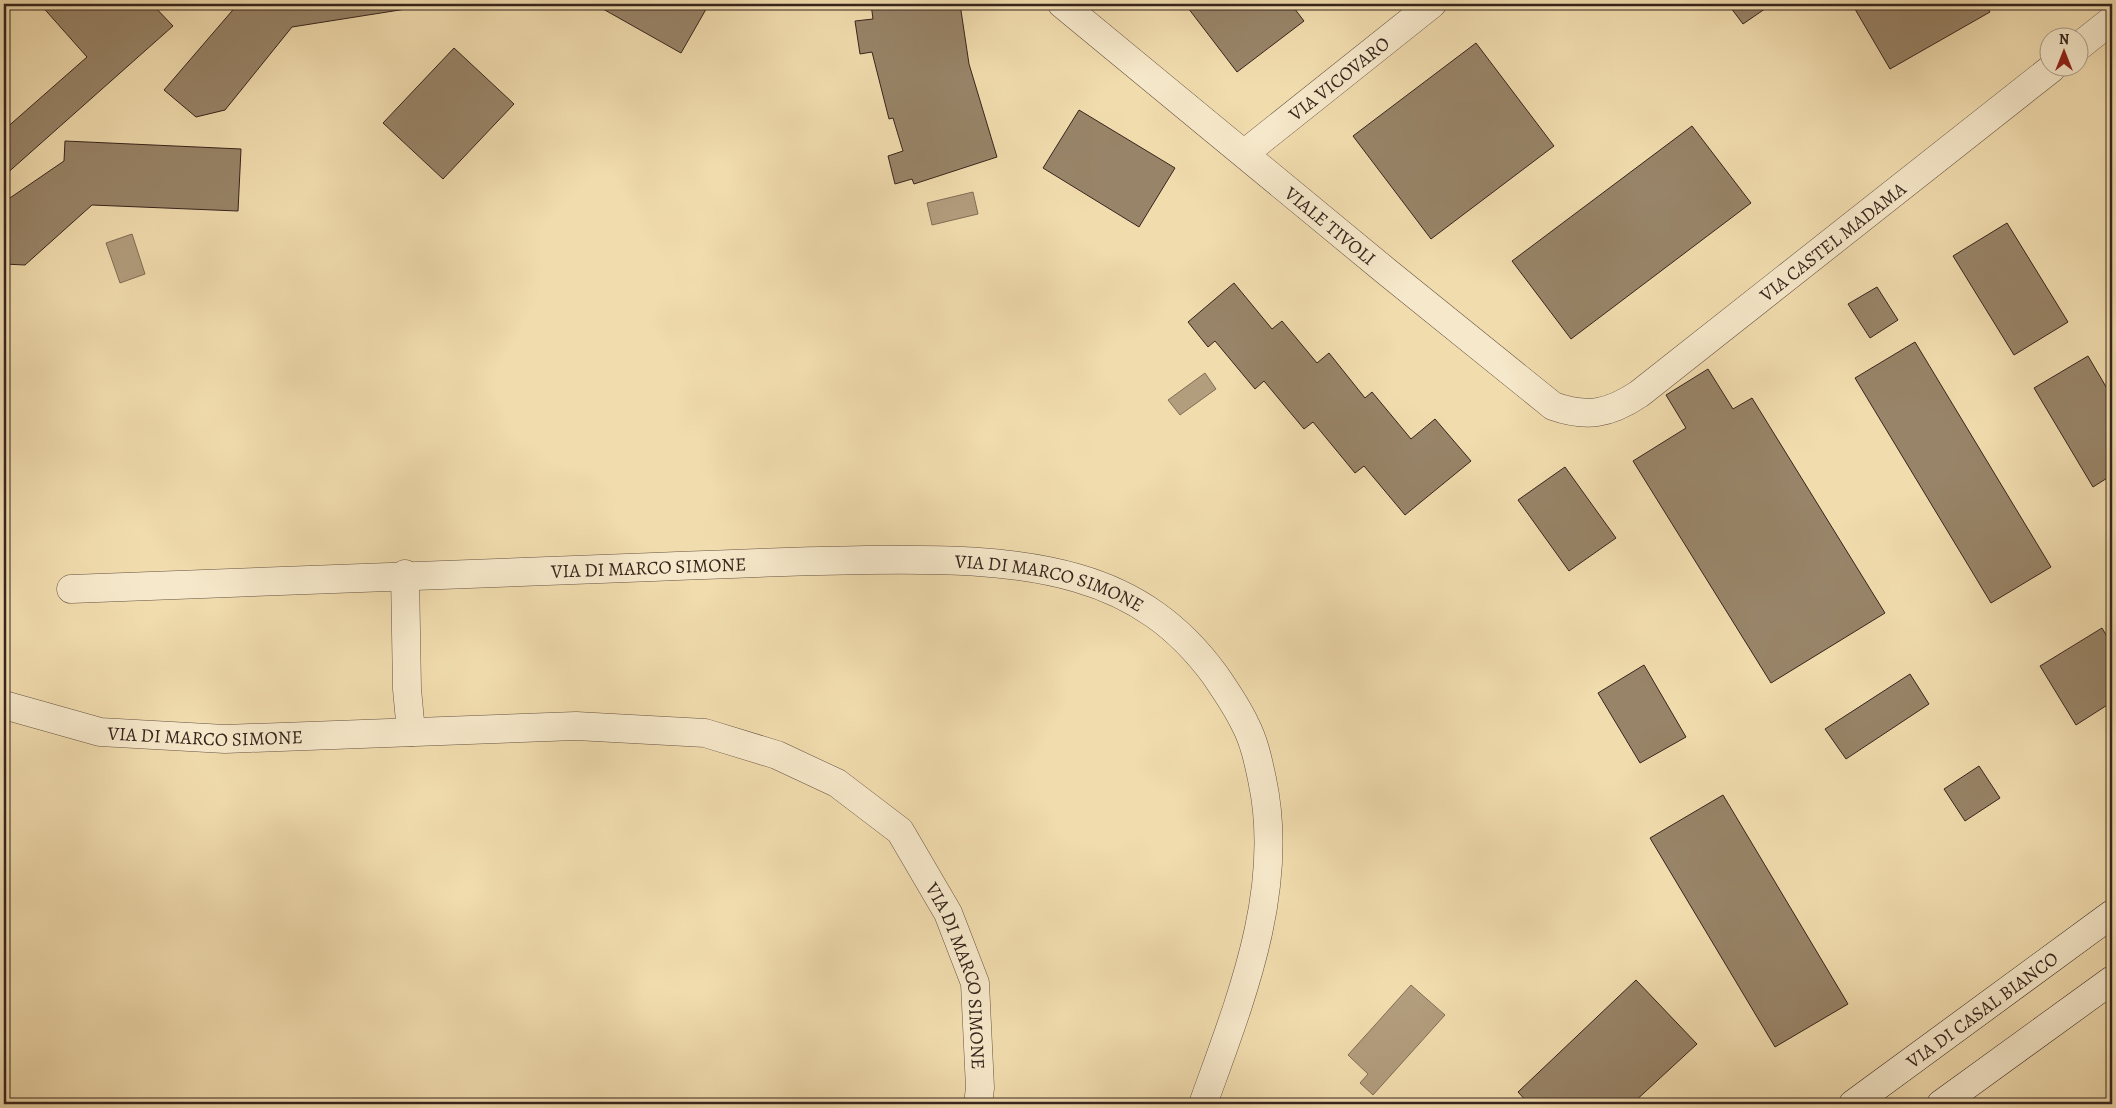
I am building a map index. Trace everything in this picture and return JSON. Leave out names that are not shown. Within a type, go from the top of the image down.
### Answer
[{"type":"street","name":"VIALE TIVOLI","points":[[1062,4],[1553,406],[1569,412],[1584,414],[1611,409]]},
{"type":"street","name":"VIA VICOVARO","points":[[1245,153],[1432,4]]},
{"type":"street","points":[[2088,39],[2112,20]]},
{"type":"street","name":"VIA CASTEL MADAMA","points":[[1611,409],[1639,394],[2039,78]]},
{"type":"street","name":"VIA DI MARCO SIMONE","points":[[71,589],[405,574],[799,561],[941,560],[988,563],[1056,573],[1117,592],[1172,626],[1191,646],[1233,701],[1247,727],[1257,754],[1265,794],[1270,836],[1269,857],[1259,928],[1227,1038],[1203,1104]]},
{"type":"street","points":[[405,574],[411,732]]},
{"type":"street","name":"VIA DI MARCO SIMONE","points":[[4,705],[100,732],[225,739],[576,726],[705,733],[777,755],[837,783],[900,831],[948,913],[975,983],[980,1088],[978,1104]]},
{"type":"street","name":"VIA DI CASAL BIANCO","points":[[1853,1104],[2112,914]]},
{"type":"street","points":[[1941,1104],[2112,980]]},
{"type":"shaded area","points":[[973,192],[978,214],[932,225],[927,203]]},
{"type":"shaded area","points":[[132,234],[145,274],[120,283],[106,243]]},
{"type":"shaded area","points":[[1205,373],[1216,389],[1180,415],[1168,400]]},
{"type":"shaded area","points":[[1411,985],[1445,1015],[1373,1095],[1360,1083],[1368,1074],[1348,1055]]},
{"type":"building","points":[[40,4],[152,4],[173,26],[4,176],[4,130],[87,57]]},
{"type":"building","points":[[238,4],[425,4],[425,6],[292,27],[225,110],[196,117],[164,90]]},
{"type":"building","points":[[606,4],[709,4],[681,53],[603,9]]},
{"type":"building","points":[[871,4],[960,4],[969,64],[997,157],[914,184],[912,179],[895,184],[888,156],[903,151],[893,118],[889,119],[872,52],[860,54],[855,21],[873,19]]},
{"type":"building","points":[[1185,4],[1291,4],[1304,21],[1237,72]]},
{"type":"building","points":[[1728,4],[1772,4],[1743,24]]},
{"type":"building","points":[[1852,4],[1985,4],[1990,12],[1890,69]]},
{"type":"building","points":[[1476,43],[1554,146],[1431,239],[1353,136]]},
{"type":"building","points":[[454,48],[514,104],[443,179],[383,123]]},
{"type":"building","points":[[1079,110],[1175,168],[1139,227],[1043,168]]},
{"type":"building","points":[[1692,126],[1751,203],[1571,339],[1512,261]]},
{"type":"building","points":[[65,141],[241,149],[238,211],[92,205],[25,265],[4,264],[4,202],[64,161]]},
{"type":"building","points":[[2007,223],[2068,322],[2014,355],[1953,256]]},
{"type":"building","points":[[1234,283],[1272,329],[1282,321],[1317,363],[1329,353],[1365,398],[1372,392],[1411,439],[1435,419],[1471,461],[1405,515],[1364,466],[1355,473],[1313,422],[1304,429],[1264,381],[1255,389],[1215,341],[1208,347],[1188,322]]},
{"type":"building","points":[[1877,287],[1898,320],[1870,338],[1848,304]]},
{"type":"building","points":[[1915,342],[2051,567],[1991,603],[1855,378]]},
{"type":"building","points":[[2088,356],[2112,397],[2112,475],[2093,487],[2034,388]]},
{"type":"building","points":[[1708,369],[1733,409],[1752,398],[1885,613],[1771,683],[1633,461],[1686,428],[1666,395]]},
{"type":"building","points":[[1565,467],[1616,538],[1569,571],[1518,500]]},
{"type":"building","points":[[2102,628],[2112,645],[2112,702],[2076,725],[2040,666]]},
{"type":"building","points":[[1644,665],[1686,737],[1640,763],[1598,693]]},
{"type":"building","points":[[1910,674],[1929,704],[1846,759],[1825,729]]},
{"type":"building","points":[[1979,766],[2000,798],[1965,821],[1944,789]]},
{"type":"building","points":[[1723,795],[1848,1004],[1775,1047],[1650,838]]},
{"type":"building","points":[[1636,980],[1697,1044],[1632,1104],[1529,1104],[1518,1092]]}]
